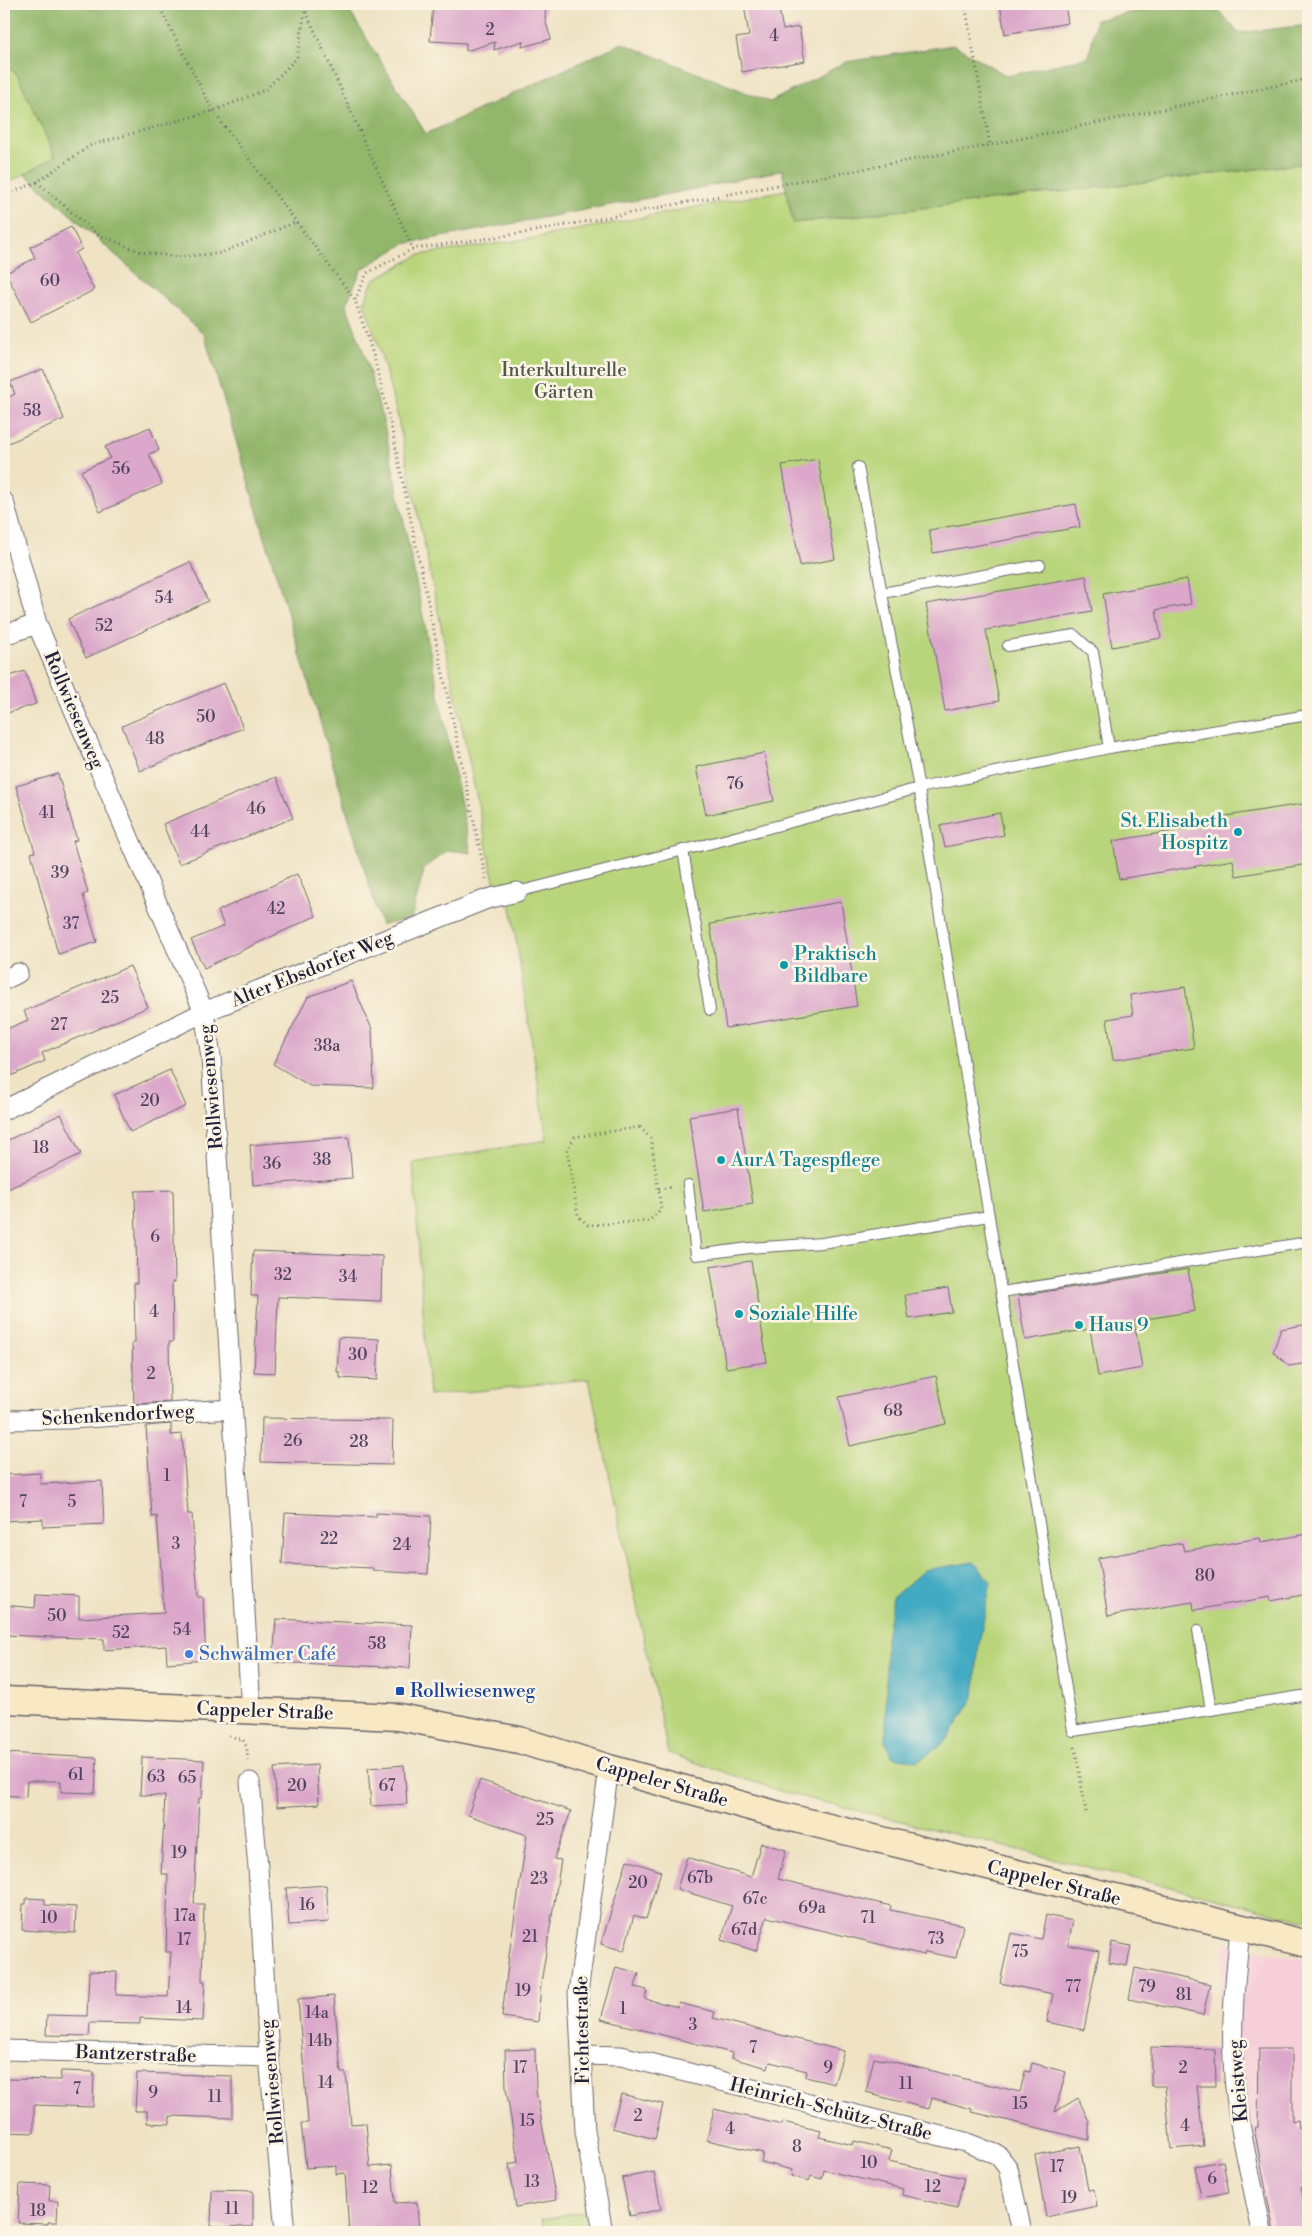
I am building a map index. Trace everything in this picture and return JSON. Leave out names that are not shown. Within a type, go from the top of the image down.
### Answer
[{"type":"main road","name":"Cappeler Straße","points":[[4,1700],[399,1717],[519,1740],[609,1768],[780,1815],[1240,1929],[1308,1944]]},
{"type":"street","name":"Rollwiesenweg","points":[[4,502],[37,624],[204,1012],[212,1057],[251,1710]]},
{"type":"street","points":[[4,635],[37,624]]},
{"type":"street","name":"Alter Ebsdorfer Weg","points":[[4,1110],[204,1012],[487,899],[517,892]]},
{"type":"street","name":"Schenkendorfweg","points":[[4,1420],[232,1409]]},
{"type":"street","name":"Fichtestraße","points":[[603,2232],[585,2131],[578,1993],[609,1768]]},
{"type":"street","name":"Rollwiesenweg","points":[[250,1782],[258,1867],[269,2057],[285,2232]]},
{"type":"street","name":"Kleistweg","points":[[1240,1929],[1234,1996],[1233,2060],[1240,2125],[1262,2232]]},
{"type":"street","name":"Bantzerstraße","points":[[4,2050],[269,2057]]},
{"type":"street","name":"Heinrich-Schütz-Straße","points":[[581,2055],[621,2056],[965,2142],[998,2155],[1008,2168],[1022,2232]]},
{"type":"lane","points":[[858,468],[919,788],[1073,1732],[1308,1695]]},
{"type":"lane","points":[[882,593],[1040,565]]},
{"type":"lane","points":[[1008,646],[1074,635],[1093,652],[1109,748]]},
{"type":"lane","points":[[517,892],[919,788],[1109,748],[1308,716]]},
{"type":"lane","points":[[683,850],[710,1010]]},
{"type":"lane","points":[[688,1185],[696,1255],[750,1248],[822,1243],[989,1216]]},
{"type":"lane","points":[[1002,1292],[1308,1242]]},
{"type":"lane","points":[[1198,1630],[1211,1710]]},
{"type":"path","points":[[158,4],[213,111],[355,300],[373,354],[390,420],[486,880],[487,899]]},
{"type":"path","points":[[302,4],[413,249]]},
{"type":"path","points":[[965,4],[990,145]]},
{"type":"path","points":[[4,196],[38,182],[91,145],[213,111],[266,90],[297,58],[305,11]]},
{"type":"path","points":[[355,300],[367,273],[413,249],[530,232],[990,145],[1308,79]]},
{"type":"path","points":[[38,182],[97,234],[141,252],[178,257],[221,252],[296,222]]},
{"type":"path","points":[[640,1127],[651,1139],[661,1209],[649,1221],[588,1225],[578,1216],[567,1149],[575,1137],[640,1127]]},
{"type":"path","points":[[1073,1732],[1086,1812]]},
{"type":"path","points":[[243,1740],[247,1748]]},
{"type":"shaded area","points":[[1225,1942],[1308,1961],[1308,2232],[1253,2232],[1231,2116],[1218,1998]]},
{"type":"green space","points":[[4,4],[345,4],[426,134],[622,43],[770,102],[846,62],[954,45],[1007,76],[1089,57],[1096,20],[1169,4],[1214,4],[1238,33],[1308,25],[1308,163],[793,223],[782,170],[690,190],[404,244],[362,269],[346,304],[365,356],[384,424],[471,853],[448,850],[425,867],[411,919],[381,925],[204,334],[25,174],[55,156],[17,74],[4,65]]},
{"type":"green space","points":[[4,65],[17,74],[55,156],[4,184]]},
{"type":"green space","name":"Interkulturelle Gärten","points":[[1308,163],[1308,1921],[786,1793],[668,1753],[589,1379],[429,1396],[413,1163],[547,1140],[507,881],[495,886],[397,414],[379,347],[364,303],[373,280],[419,255],[534,238],[786,190],[794,223]]},
{"type":"green space","points":[[584,2211],[588,2232],[544,2232],[541,2219]]},
{"type":"water","points":[[974,1562],[991,1582],[979,1643],[974,1697],[952,1733],[939,1747],[917,1761],[893,1757],[886,1743],[886,1639],[893,1597],[924,1570]]},
{"type":"building","points":[[546,4],[545,19],[551,39],[522,47],[523,41],[494,50],[495,42],[466,51],[466,43],[430,41],[433,5]]},
{"type":"building","points":[[744,4],[778,4],[783,30],[799,27],[805,61],[742,72],[736,38],[749,36]]},
{"type":"building","points":[[1000,4],[1065,4],[1068,23],[1005,34]]},
{"type":"building","points":[[71,227],[82,249],[75,253],[94,290],[31,322],[6,273],[35,258],[30,247]]},
{"type":"building","points":[[43,369],[64,419],[4,445],[4,399],[15,394],[10,382]]},
{"type":"building","points":[[150,427],[159,450],[149,454],[162,484],[100,512],[81,471],[110,458],[105,447]]},
{"type":"building","points":[[818,459],[835,559],[800,566],[782,465]]},
{"type":"building","points":[[1076,504],[1080,527],[933,553],[929,530]]},
{"type":"building","points":[[190,562],[208,601],[86,658],[68,619]]},
{"type":"building","points":[[1086,576],[1092,611],[986,630],[999,701],[945,711],[926,604]]},
{"type":"building","points":[[1187,579],[1191,604],[1156,610],[1161,638],[1112,647],[1103,594]]},
{"type":"building","points":[[25,671],[36,704],[4,714],[4,678]]},
{"type":"building","points":[[224,683],[243,728],[140,771],[122,726]]},
{"type":"building","points":[[764,753],[774,801],[706,815],[696,767]]},
{"type":"building","points":[[58,774],[77,840],[73,841],[88,893],[83,895],[97,942],[58,954],[31,853],[35,852],[16,786]]},
{"type":"building","points":[[276,777],[293,818],[179,864],[163,824]]},
{"type":"building","name":"St. Elisabeth Hospitz","points":[[1308,803],[1308,864],[1236,876],[1233,860],[1119,879],[1113,841],[1221,823],[1220,817]]},
{"type":"building","points":[[1000,813],[1004,835],[945,847],[940,825]]},
{"type":"building","points":[[297,874],[316,916],[204,968],[191,940],[224,926],[218,911]]},
{"type":"building","name":"Praktisch Bildbare","points":[[841,902],[857,1006],[726,1028],[710,924]]},
{"type":"building","points":[[130,966],[148,1007],[42,1053],[45,1061],[4,1079],[4,1030],[28,1020],[24,1011]]},
{"type":"building","points":[[351,981],[372,1029],[374,1088],[310,1086],[273,1064],[308,997]]},
{"type":"building","points":[[1185,987],[1194,1048],[1113,1060],[1107,1019],[1133,1015],[1130,995]]},
{"type":"building","points":[[170,1070],[186,1106],[130,1132],[114,1095]]},
{"type":"building","name":"AurA Tagespflege","points":[[738,1108],[753,1204],[704,1212],[689,1116]]},
{"type":"building","points":[[61,1114],[81,1154],[4,1191],[4,1142]]},
{"type":"building","points":[[349,1137],[352,1178],[253,1185],[250,1145]]},
{"type":"building","points":[[173,1190],[175,1282],[172,1282],[173,1342],[169,1342],[170,1402],[134,1404],[132,1343],[135,1343],[134,1283],[137,1283],[135,1191]]},
{"type":"building","points":[[253,1251],[382,1256],[381,1301],[278,1297],[275,1373],[254,1372],[258,1296],[251,1296]]},
{"type":"building","name":"Soziale Hilfe","points":[[751,1261],[767,1362],[726,1368],[710,1267]]},
{"type":"building","name":"Haus 9","points":[[1188,1269],[1195,1311],[1134,1321],[1142,1368],[1098,1376],[1090,1329],[1025,1340],[1018,1296]]},
{"type":"building","points":[[948,1288],[952,1312],[909,1319],[905,1295]]},
{"type":"building","points":[[1308,1324],[1308,1363],[1289,1366],[1273,1352],[1281,1329]]},
{"type":"building","points":[[339,1337],[379,1339],[377,1380],[340,1378],[340,1372],[337,1372]]},
{"type":"building","points":[[936,1376],[946,1424],[850,1446],[839,1397]]},
{"type":"building","points":[[262,1418],[393,1420],[392,1465],[261,1462]]},
{"type":"building","points":[[171,1424],[171,1435],[182,1434],[188,1514],[192,1514],[198,1597],[203,1597],[206,1660],[167,1663],[166,1646],[104,1650],[104,1639],[4,1635],[4,1605],[35,1608],[36,1594],[79,1596],[79,1618],[164,1613],[157,1516],[152,1517],[146,1426]]},
{"type":"building","points":[[40,1473],[40,1484],[102,1481],[104,1524],[43,1527],[43,1519],[4,1521],[4,1475]]},
{"type":"building","points":[[285,1513],[376,1517],[376,1513],[431,1516],[428,1574],[373,1571],[373,1568],[282,1564]]},
{"type":"building","points":[[1308,1534],[1308,1594],[1271,1601],[1270,1597],[1194,1610],[1193,1602],[1108,1616],[1098,1558],[1182,1543],[1184,1551],[1260,1538],[1261,1542]]},
{"type":"building","points":[[276,1619],[412,1625],[410,1668],[273,1662]]},
{"type":"building","points":[[4,1753],[97,1758],[95,1793],[61,1792],[61,1781],[27,1781],[26,1797],[4,1795]]},
{"type":"building","points":[[142,1757],[204,1760],[202,1798],[199,1798],[194,1904],[204,1904],[202,1981],[205,1981],[203,2021],[140,2018],[140,2024],[90,2023],[89,2036],[46,2035],[47,2015],[87,2016],[89,1971],[117,1972],[116,1995],[168,1997],[171,1952],[166,1952],[168,1874],[161,1874],[165,1796],[140,1795]]},
{"type":"building","points":[[317,1765],[319,1804],[277,1807],[274,1768]]},
{"type":"building","points":[[404,1765],[407,1804],[371,1806],[368,1768]]},
{"type":"building","points":[[480,1780],[571,1811],[554,1859],[561,1860],[541,1983],[538,2022],[502,2017],[509,1955],[527,1835],[468,1815]]},
{"type":"building","points":[[761,1843],[786,1850],[778,1879],[891,1906],[890,1910],[963,1925],[956,1958],[925,1952],[924,1955],[767,1917],[756,1951],[721,1940],[732,1906],[677,1889],[687,1857],[751,1877]]},
{"type":"building","points":[[627,1860],[661,1871],[646,1919],[634,1915],[624,1951],[601,1944]]},
{"type":"building","points":[[326,1885],[329,1922],[289,1925],[286,1888]]},
{"type":"building","points":[[26,1898],[45,1899],[45,1905],[76,1907],[75,1933],[22,1930],[23,1904],[26,1904]]},
{"type":"building","points":[[1046,1915],[1073,1921],[1068,1945],[1099,1951],[1084,2030],[1047,2022],[1053,1994],[1000,1983],[1011,1933],[1041,1939]]},
{"type":"building","points":[[1112,1942],[1131,1946],[1127,1966],[1109,1963]]},
{"type":"building","points":[[616,1967],[639,1973],[635,1987],[647,1990],[645,1999],[678,2007],[679,2003],[715,2012],[713,2018],[844,2051],[834,2084],[806,2077],[807,2071],[770,2062],[768,2068],[731,2058],[732,2053],[601,2019]]},
{"type":"building","points":[[1135,1968],[1210,1984],[1203,2015],[1129,1999]]},
{"type":"building","points":[[334,1996],[341,2073],[346,2073],[351,2124],[366,2123],[370,2167],[392,2165],[395,2203],[417,2202],[419,2232],[349,2232],[345,2173],[336,2174],[336,2166],[306,2168],[301,2123],[308,2123],[298,1999]]},
{"type":"building","points":[[1151,2047],[1215,2049],[1216,2086],[1197,2086],[1204,2146],[1171,2149],[1165,2086],[1151,2086]]},
{"type":"building","points":[[535,2049],[536,2091],[556,2200],[516,2207],[509,2164],[518,2162],[506,2088],[505,2050]]},
{"type":"building","points":[[1259,2049],[1292,2049],[1292,2121],[1298,2120],[1299,2128],[1308,2126],[1308,2185],[1301,2187],[1308,2232],[1274,2232],[1254,2128],[1258,2127]]},
{"type":"building","points":[[874,2058],[1020,2092],[1025,2071],[1030,2072],[1032,2063],[1066,2072],[1055,2112],[1078,2098],[1089,2121],[1089,2140],[972,2112],[972,2109],[932,2098],[929,2109],[866,2092]]},
{"type":"building","points":[[61,2071],[94,2072],[93,2107],[34,2105],[34,2133],[4,2132],[4,2079],[60,2080]]},
{"type":"building","points":[[137,2073],[232,2076],[232,2118],[170,2116],[170,2124],[147,2123],[147,2111],[135,2111]]},
{"type":"building","points":[[621,2094],[663,2104],[655,2139],[612,2128]]},
{"type":"building","points":[[714,2109],[782,2125],[783,2122],[821,2131],[819,2137],[853,2145],[854,2141],[892,2150],[889,2161],[964,2178],[957,2208],[902,2195],[903,2189],[824,2170],[822,2179],[811,2176],[809,2181],[791,2176],[792,2170],[761,2162],[763,2153],[707,2140]]},
{"type":"building","points":[[1080,2146],[1088,2190],[1094,2189],[1097,2206],[1046,2217],[1035,2155]]},
{"type":"building","points":[[1223,2161],[1229,2192],[1201,2197],[1195,2166]]},
{"type":"building","points":[[654,2172],[661,2209],[630,2216],[622,2178]]},
{"type":"building","points":[[20,2184],[50,2185],[49,2201],[58,2201],[57,2222],[48,2222],[48,2224],[18,2223]]},
{"type":"building","points":[[212,2190],[253,2191],[253,2227],[211,2226]]},
{"type":"place","name":"St. Elisabeth Hospitz","points":[[1238,832]]},
{"type":"place","name":"Praktisch Bildbare","points":[[784,965]]},
{"type":"place","name":"AurA Tagespflege","points":[[721,1160]]},
{"type":"place","name":"Soziale Hilfe","points":[[739,1314]]},
{"type":"place","name":"Haus 9","points":[[1079,1325]]},
{"type":"place","name":"Schwälmer Café","points":[[189,1654]]},
{"type":"place","name":"Rollwiesenweg","points":[[400,1691]]}]
